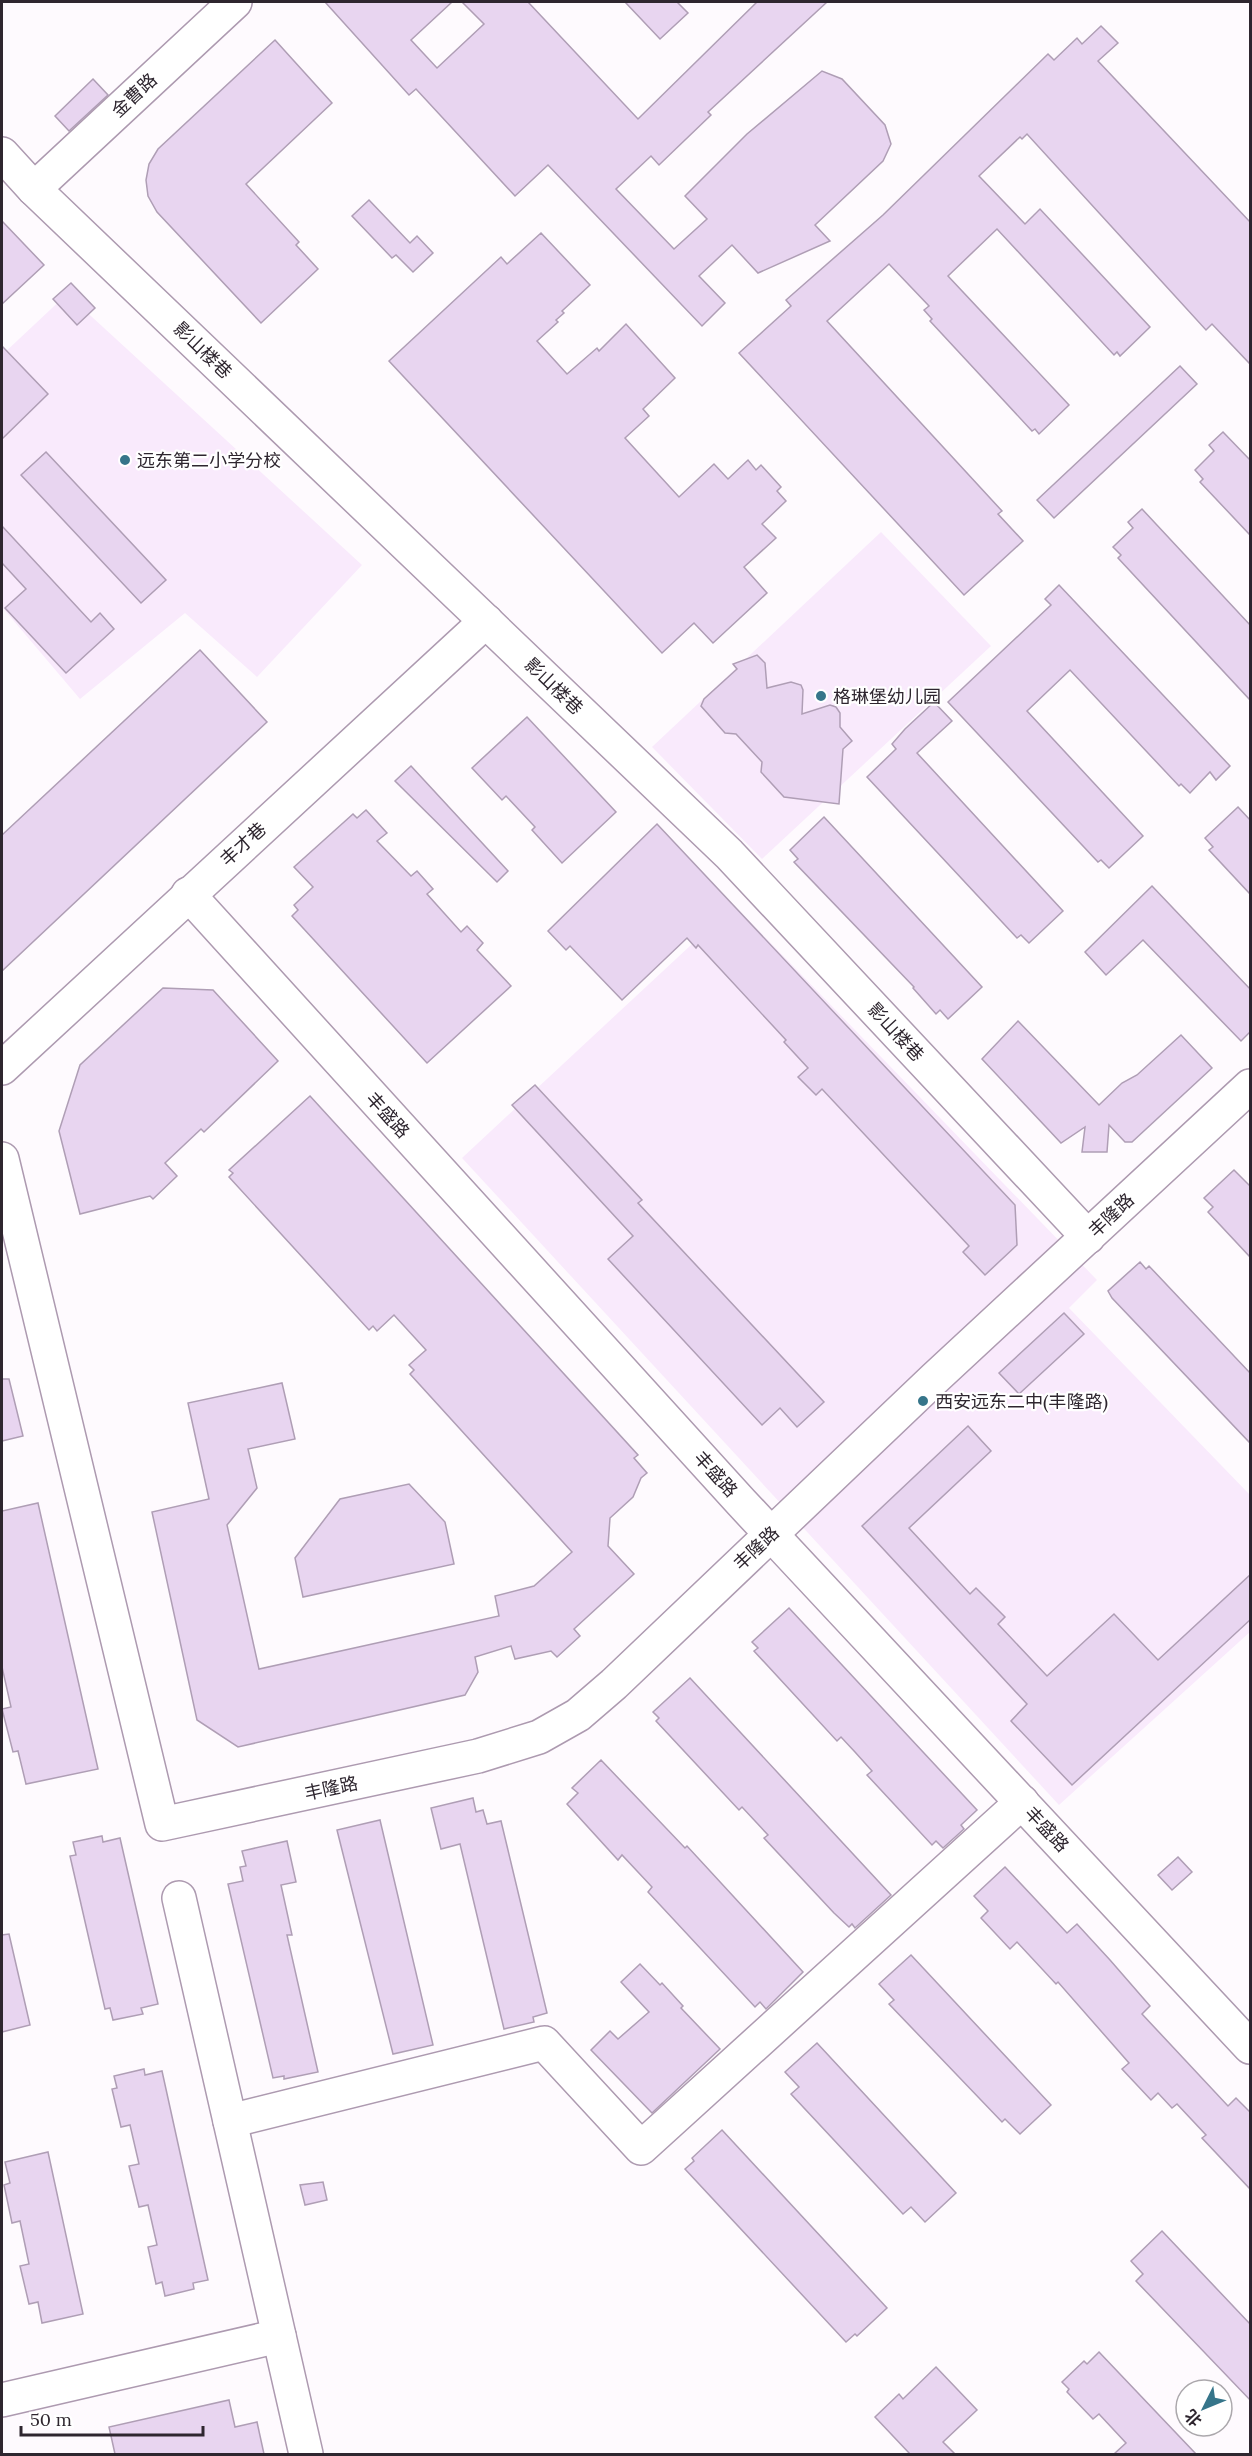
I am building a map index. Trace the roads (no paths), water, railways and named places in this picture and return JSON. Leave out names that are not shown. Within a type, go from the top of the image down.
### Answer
[{"type":"street","name":"金曹路","points":[[34,189],[235,2]]},
{"type":"street","name":"影山楼巷","points":[[2,154],[34,189],[729,854],[1088,1237]]},
{"type":"street","name":"丰才巷","points":[[2,1068],[486,621]]},
{"type":"street","name":"丰盛路","points":[[188,894],[772,1534],[1251,2047]]},
{"type":"street","name":"丰隆路","points":[[2,1159],[162,1824],[478,1756],[538,1737],[578,1715],[614,1684],[1251,1086]]},
{"type":"street","points":[[230,2121],[544,2043],[641,2148],[1022,1802]]},
{"type":"street","points":[[179,1898],[306,2454]]},
{"type":"street","points":[[2,2400],[279,2336]]},
{"type":"place","name":"远东第二小学分校","points":[[125,460]]},
{"type":"place","name":"格琳堡幼儿园","points":[[821,696]]},
{"type":"place","name":"西安远东二中(丰隆路)","points":[[923,1401]]}]
